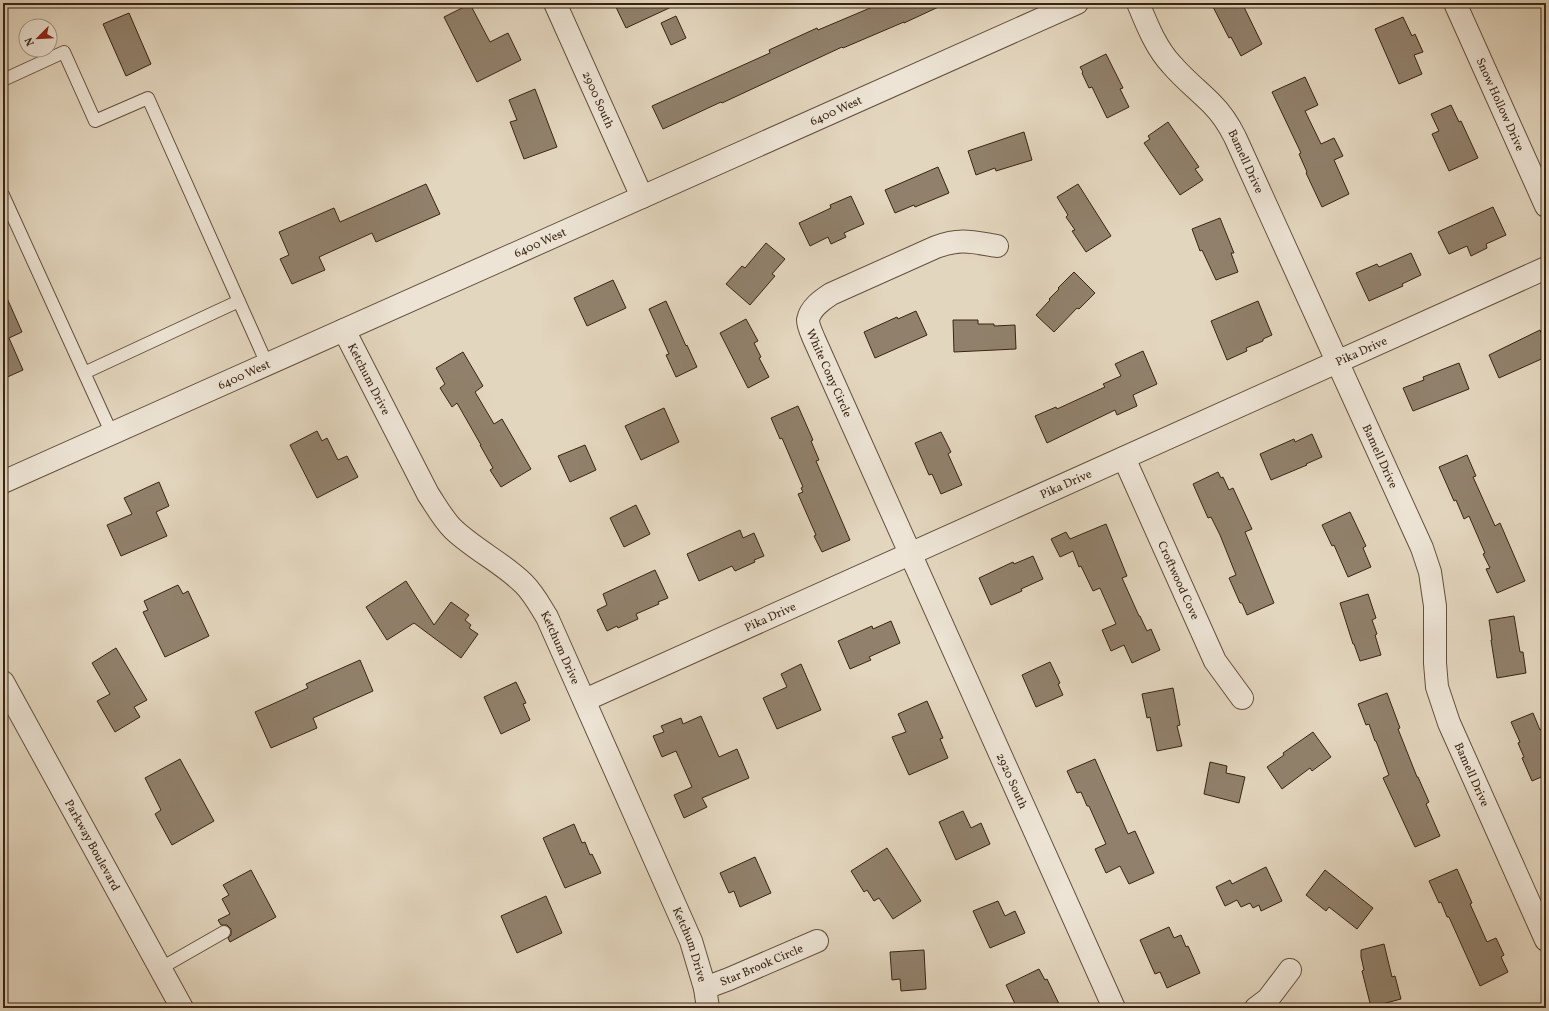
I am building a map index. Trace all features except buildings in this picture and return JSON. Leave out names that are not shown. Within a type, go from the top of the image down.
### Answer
[{"type":"street","name":"2900 South","points":[[555,3],[642,197]]},
{"type":"street","name":"6400 West","points":[[3,482],[1077,3]]},
{"type":"street","name":"Bamell Drive","points":[[1138,3],[1162,53],[1172,66],[1213,104],[1226,120],[1236,137],[1422,548],[1430,572],[1435,606],[1435,674],[1444,712],[1546,940]]},
{"type":"street","name":"Snow Hollow Drive","points":[[1460,4],[1546,206]]},
{"type":"street","name":"White Cony Circle","points":[[911,554],[814,339],[808,321],[810,314],[818,304],[831,294],[936,247],[954,241],[964,240],[997,246]]},
{"type":"street","name":"Pika Drive","points":[[585,700],[1546,268]]},
{"type":"street","name":"Ketchum Drive","points":[[344,330],[436,507],[444,519],[472,545],[514,575],[533,595],[547,617],[691,941],[707,998]]},
{"type":"street","name":"Croftwood Cove","points":[[1124,458],[1215,661],[1242,698]]},
{"type":"street","name":"2920 South","points":[[911,554],[1114,1008]]},
{"type":"street","name":"Parkway Boulevard","points":[[3,682],[182,1008]]},
{"type":"street","name":"Star Brook Circle","points":[[707,998],[728,979],[817,941]]},
{"type":"street","points":[[1256,1008],[1268,999],[1290,970]]},
{"type":"lane","points":[[3,80],[64,52],[95,121],[148,98],[267,364]]},
{"type":"lane","points":[[3,195],[112,434]]},
{"type":"lane","points":[[84,373],[239,301]]},
{"type":"lane","points":[[161,968],[224,932]]}]
